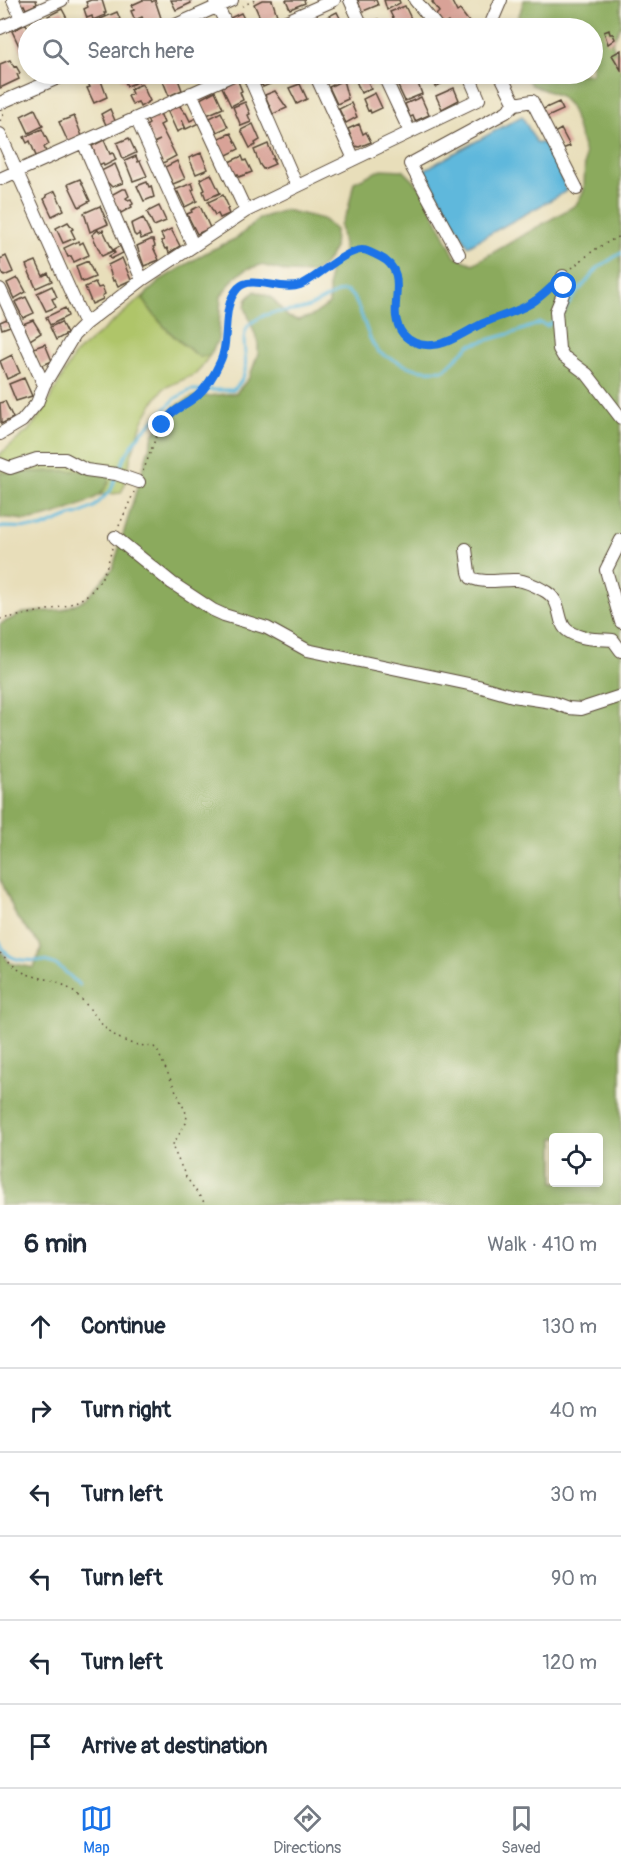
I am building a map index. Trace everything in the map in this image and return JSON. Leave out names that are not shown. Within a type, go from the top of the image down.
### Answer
[{"type":"street","points":[[13,0],[21,18],[62,0]]},
{"type":"street","points":[[188,18],[216,3],[232,0]]},
{"type":"street","points":[[303,18],[334,0]]},
{"type":"street","points":[[350,0],[358,18]]},
{"type":"street","points":[[415,0],[430,18]]},
{"type":"street","points":[[493,18],[501,0]]},
{"type":"street","points":[[216,3],[223,18]]},
{"type":"street","points":[[0,28],[18,19]]},
{"type":"street","points":[[0,104],[45,84]]},
{"type":"street","points":[[0,179],[212,84]]},
{"type":"street","points":[[252,84],[297,186]]},
{"type":"street","points":[[320,84],[354,159]]},
{"type":"street","points":[[388,84],[410,132]]},
{"type":"street","points":[[0,434],[22,421],[37,403],[44,385],[74,335],[142,280],[246,211],[479,99],[472,84]]},
{"type":"street","points":[[505,84],[515,104]]},
{"type":"street","points":[[191,93],[246,211]]},
{"type":"street","points":[[459,254],[410,164],[506,112],[515,104],[532,101],[577,189]]},
{"type":"street","points":[[136,118],[193,245]]},
{"type":"street","points":[[0,134],[85,324]]},
{"type":"street","points":[[83,142],[142,280]]},
{"type":"street","points":[[563,276],[563,294],[556,311],[559,349],[563,356],[587,374],[621,418]]},
{"type":"street","points":[[0,289],[44,385]]},
{"type":"street","points":[[0,464],[10,468],[37,459],[65,459],[86,470],[116,474],[139,482]]},
{"type":"street","points":[[115,537],[172,583],[213,610],[267,628],[307,650],[478,686],[513,696],[552,702],[568,708],[581,709],[621,696]]},
{"type":"street","points":[[621,540],[606,570],[621,622]]},
{"type":"street","points":[[466,549],[471,578],[480,582],[518,580],[544,590],[557,602],[563,626],[567,631],[586,638],[613,640],[621,651]]},
{"type":"path","points":[[0,619],[64,607],[86,597],[96,586],[106,571],[115,537],[162,425],[177,408],[200,393],[220,362],[225,349],[229,306],[238,288],[244,284],[252,282],[287,288],[302,285],[335,262],[353,252],[362,250],[391,264],[396,274],[398,291],[394,311],[396,321],[405,336],[421,345],[433,345],[447,341],[529,304],[594,250],[621,235]]},
{"type":"path","points":[[0,953],[23,973],[54,980],[68,987],[107,1029],[126,1042],[154,1047],[157,1050],[187,1115],[186,1123],[172,1146],[186,1177],[206,1205]]},
{"type":"green space","points":[[524,0],[621,0],[621,25],[612,43],[621,64],[621,1205],[0,1205],[0,950],[10,963],[34,968],[41,949],[40,944],[17,918],[0,878],[0,624],[23,613],[62,610],[86,599],[113,568],[153,435],[174,406],[197,395],[236,393],[249,378],[258,354],[258,343],[245,307],[247,299],[255,291],[271,297],[288,317],[298,320],[312,316],[329,304],[329,269],[344,252],[340,225],[348,210],[354,182],[382,169],[403,170],[422,189],[455,257],[473,264],[576,205],[584,190],[585,154],[573,113],[560,96],[530,84],[603,84],[603,18],[518,18]]},
{"type":"green space","points":[[285,210],[323,219],[335,230],[334,250],[324,265],[312,273],[288,272],[261,265],[247,269],[235,277],[221,296],[218,340],[210,355],[200,357],[168,331],[143,299],[162,279],[207,252],[237,238],[260,218]]},
{"type":"green space","points":[[147,293],[144,299],[169,331],[200,357],[210,355],[196,374],[164,388],[153,403],[142,423],[130,459],[128,477],[121,493],[98,495],[109,483],[102,470],[0,473],[0,454],[28,431],[42,413],[75,354]]},
{"type":"green space","points":[[102,470],[110,475],[106,486],[99,495],[85,503],[54,515],[35,519],[0,518],[0,473]]},
{"type":"water","points":[[522,116],[536,142],[546,144],[567,191],[468,246],[424,170]]},
{"type":"building","points":[[19,0],[36,0],[37,4],[26,9],[24,5],[21,6]]},
{"type":"building","points":[[102,0],[105,15],[87,18],[84,9],[88,7],[86,2]]},
{"type":"building","points":[[143,0],[152,2],[155,0],[161,18],[134,18],[131,11],[134,10],[132,5]]},
{"type":"building","points":[[171,0],[190,0],[191,3],[176,10]]},
{"type":"building","points":[[262,0],[272,0],[277,15],[271,18],[260,18],[254,4]]},
{"type":"building","points":[[286,0],[304,0],[305,3],[290,9]]},
{"type":"building","points":[[358,0],[376,0],[378,5],[361,12]]},
{"type":"building","points":[[384,0],[399,0],[400,3],[387,10]]},
{"type":"building","points":[[451,0],[457,12],[460,10],[466,18],[438,18],[436,15],[439,12],[432,2]]},
{"type":"building","points":[[405,6],[411,18],[393,18],[390,12]]},
{"type":"building","points":[[62,9],[67,18],[49,18],[48,16]]},
{"type":"building","points":[[117,12],[120,18],[103,18]]},
{"type":"building","points":[[337,12],[340,18],[327,18]]},
{"type":"building","points":[[241,13],[244,18],[230,18]]},
{"type":"building","points":[[18,28],[18,44],[12,31]]},
{"type":"building","points":[[609,30],[615,39],[608,44],[604,32]]},
{"type":"building","points":[[621,50],[621,70],[612,55]]},
{"type":"building","points":[[10,60],[18,70],[18,79],[0,88],[0,64]]},
{"type":"building","points":[[88,84],[102,84],[107,97],[94,103],[87,88],[90,87]]},
{"type":"building","points":[[142,84],[150,101],[140,107],[138,102],[132,104],[128,96],[132,94],[130,89]]},
{"type":"building","points":[[164,84],[180,84],[182,90],[169,96]]},
{"type":"building","points":[[228,84],[239,84],[243,100],[231,106],[222,87]]},
{"type":"building","points":[[300,84],[307,99],[297,104],[289,88]]},
{"type":"building","points":[[344,84],[348,99],[337,104],[329,87]]},
{"type":"building","points":[[357,84],[369,84],[371,89],[361,93]]},
{"type":"building","points":[[397,84],[418,84],[422,94],[405,101]]},
{"type":"building","points":[[454,88],[459,100],[442,109],[436,96]]},
{"type":"building","points":[[215,91],[223,108],[207,115],[200,99]]},
{"type":"building","points":[[275,91],[287,108],[273,114],[265,95]]},
{"type":"building","points":[[375,93],[382,108],[371,113],[363,99]]},
{"type":"building","points":[[421,97],[429,115],[415,121],[413,116],[410,117],[405,104]]},
{"type":"building","points":[[245,102],[251,122],[241,126],[233,107]]},
{"type":"building","points":[[559,102],[563,110],[545,118],[541,110]]},
{"type":"building","points":[[351,103],[357,117],[346,123],[339,109]]},
{"type":"building","points":[[179,105],[190,121],[196,118],[199,123],[186,129],[182,120],[185,128],[177,132],[167,110]]},
{"type":"building","points":[[35,109],[43,126],[29,133],[21,116]]},
{"type":"building","points":[[110,109],[116,123],[107,127],[101,114]]},
{"type":"building","points":[[221,112],[228,127],[217,132],[210,118]]},
{"type":"building","points":[[160,113],[164,123],[160,125],[176,156],[163,163],[154,143],[160,140],[153,143],[146,126],[149,124],[147,119]]},
{"type":"building","points":[[74,116],[82,136],[68,142],[59,122]]},
{"type":"building","points":[[253,124],[260,140],[250,148],[241,130]]},
{"type":"building","points":[[359,124],[363,134],[366,132],[371,142],[359,147],[355,146],[348,129]]},
{"type":"building","points":[[42,129],[49,144],[44,147],[46,152],[36,156],[30,141],[27,143],[24,137]]},
{"type":"building","points":[[561,129],[570,146],[562,149],[554,133]]},
{"type":"building","points":[[231,133],[239,149],[225,156],[217,139]]},
{"type":"building","points":[[129,138],[136,153],[123,159],[117,143]]},
{"type":"building","points":[[104,140],[110,154],[113,153],[116,160],[104,166],[103,163],[99,165],[92,146]]},
{"type":"building","points":[[268,144],[275,164],[263,169],[254,150]]},
{"type":"building","points":[[201,153],[208,169],[196,174],[189,158]]},
{"type":"building","points":[[136,156],[147,176],[133,181],[125,161]]},
{"type":"building","points":[[242,156],[252,172],[239,177],[238,174],[234,175],[229,162]]},
{"type":"building","points":[[177,161],[185,179],[173,184],[165,167]]},
{"type":"building","points":[[115,164],[123,183],[112,187],[106,184],[101,171]]},
{"type":"building","points":[[211,174],[220,193],[206,199],[200,179]]},
{"type":"building","points":[[80,179],[90,201],[79,207],[68,184]]},
{"type":"building","points":[[147,182],[149,187],[151,186],[154,197],[144,201],[137,186]]},
{"type":"building","points":[[192,183],[194,189],[192,190],[197,201],[185,207],[175,190]]},
{"type":"building","points":[[126,189],[129,196],[126,198],[131,199],[133,204],[121,213],[111,195]]},
{"type":"building","points":[[55,191],[64,210],[52,216],[44,199],[46,195]]},
{"type":"building","points":[[223,195],[229,208],[227,209],[229,214],[220,218],[218,214],[215,215],[208,202]]},
{"type":"building","points":[[100,206],[108,224],[90,232],[84,213]]},
{"type":"building","points":[[159,206],[166,221],[154,226],[147,212]]},
{"type":"building","points":[[200,206],[210,228],[197,234],[187,214]]},
{"type":"building","points":[[143,218],[151,235],[141,239],[139,234],[136,236],[134,234],[131,224]]},
{"type":"building","points":[[68,222],[75,238],[63,243],[56,228]]},
{"type":"building","points":[[171,229],[180,246],[169,253],[161,241],[164,240],[161,234]]},
{"type":"building","points":[[98,230],[99,232],[103,230],[113,251],[102,256],[92,235]]},
{"type":"building","points":[[153,240],[155,246],[153,247],[159,260],[144,266],[137,246]]},
{"type":"building","points":[[79,241],[80,244],[83,242],[89,255],[74,262],[71,256],[68,257],[64,248]]},
{"type":"building","points":[[120,246],[123,253],[111,259],[109,256],[115,253],[113,250]]},
{"type":"building","points":[[6,256],[13,272],[4,276],[0,268],[0,259]]},
{"type":"building","points":[[122,258],[131,280],[118,286],[115,280],[113,281],[108,265]]},
{"type":"building","points":[[36,261],[43,276],[48,273],[52,281],[36,288],[26,265]]},
{"type":"building","points":[[88,261],[95,277],[83,282],[76,266]]},
{"type":"building","points":[[17,278],[26,292],[14,299],[7,283]]},
{"type":"building","points":[[95,282],[98,288],[102,287],[105,294],[102,296],[103,299],[92,304],[85,287]]},
{"type":"building","points":[[52,286],[57,297],[52,299],[56,307],[46,311],[37,293]]},
{"type":"building","points":[[26,297],[34,313],[23,318],[15,302]]},
{"type":"building","points":[[65,308],[68,316],[50,325],[46,317]]},
{"type":"building","points":[[7,319],[10,326],[2,329],[0,322]]},
{"type":"building","points":[[33,320],[41,333],[30,340],[23,324]]},
{"type":"building","points":[[61,322],[67,334],[56,340],[50,327]]},
{"type":"building","points":[[45,344],[52,361],[41,366],[34,348]]},
{"type":"building","points":[[12,355],[20,373],[7,379],[0,361]]},
{"type":"building","points":[[24,378],[32,396],[16,401],[9,384]]},
{"type":"building","points":[[5,401],[13,418],[1,424],[0,403]]},
{"type":"waterway","points":[[561,315],[599,267],[621,253]]},
{"type":"waterway","points":[[119,471],[125,456],[140,434],[176,398],[191,390],[233,390],[240,382],[246,366],[245,333],[250,324],[265,315],[305,309],[344,291],[355,300],[370,338],[379,352],[406,366],[428,370],[444,370],[470,345],[540,323],[547,326],[554,321]]},
{"type":"waterway","points":[[0,528],[41,528],[79,514],[94,507],[111,490],[116,477]]},
{"type":"waterway","points":[[0,942],[4,951],[10,956],[16,959],[54,964],[79,985]]},
{"type":"route","points":[[162,425],[172,411],[200,393],[220,362],[225,349],[229,306],[238,288],[244,284],[252,282],[287,288],[302,285],[353,252],[362,250],[371,253],[391,264],[396,274],[398,291],[394,311],[398,327],[405,336],[421,345],[433,345],[447,341],[529,304],[563,276],[564,286]]}]
